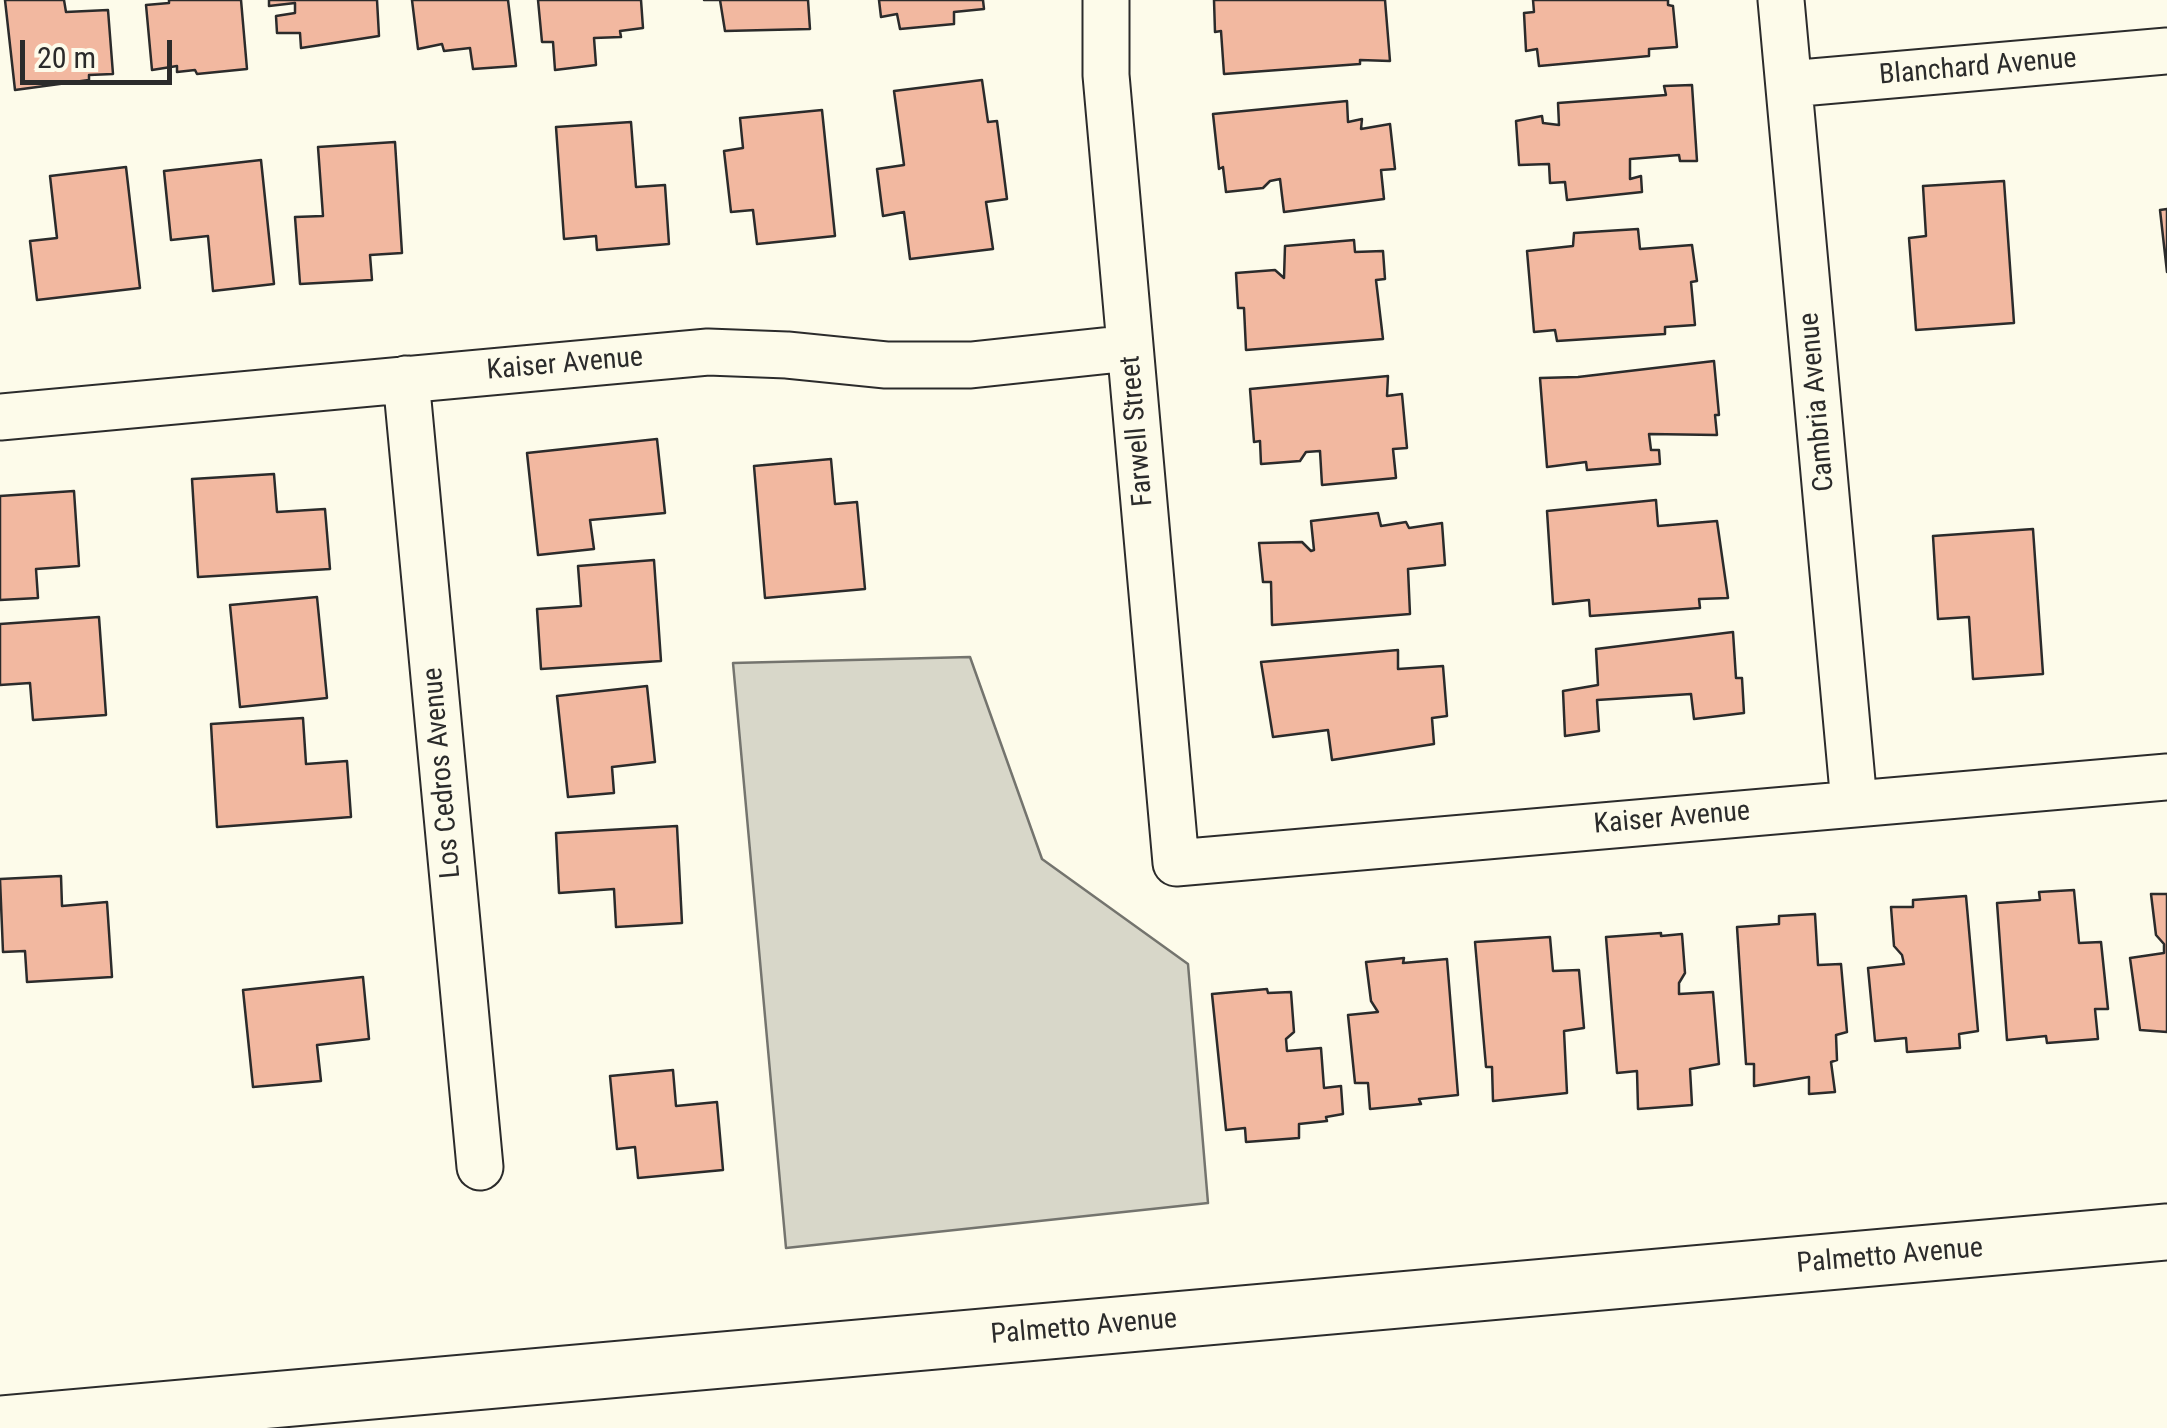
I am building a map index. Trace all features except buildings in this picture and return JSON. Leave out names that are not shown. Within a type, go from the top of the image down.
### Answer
[{"type":"street","name":"Farwell Street","points":[[1106,0],[1106,75],[1176,863]]},
{"type":"street","name":"Cambria Avenue","points":[[1781,0],[1854,803]]},
{"type":"street","name":"Blanchard Avenue","points":[[1789,84],[2167,52]]},
{"type":"street","name":"Kaiser Avenue","points":[[0,417],[708,352],[886,365],[972,364],[1130,348]]},
{"type":"street","name":"Los Cedros Avenue","points":[[406,379],[480,1167]]},
{"type":"street","name":"Kaiser Avenue","points":[[1176,863],[2167,777]]},
{"type":"street","name":"Palmetto Avenue","points":[[0,1424],[2167,1232]]},
{"type":"shaded area","points":[[970,657],[1042,859],[1188,964],[1208,1203],[786,1248],[733,663]]}]
